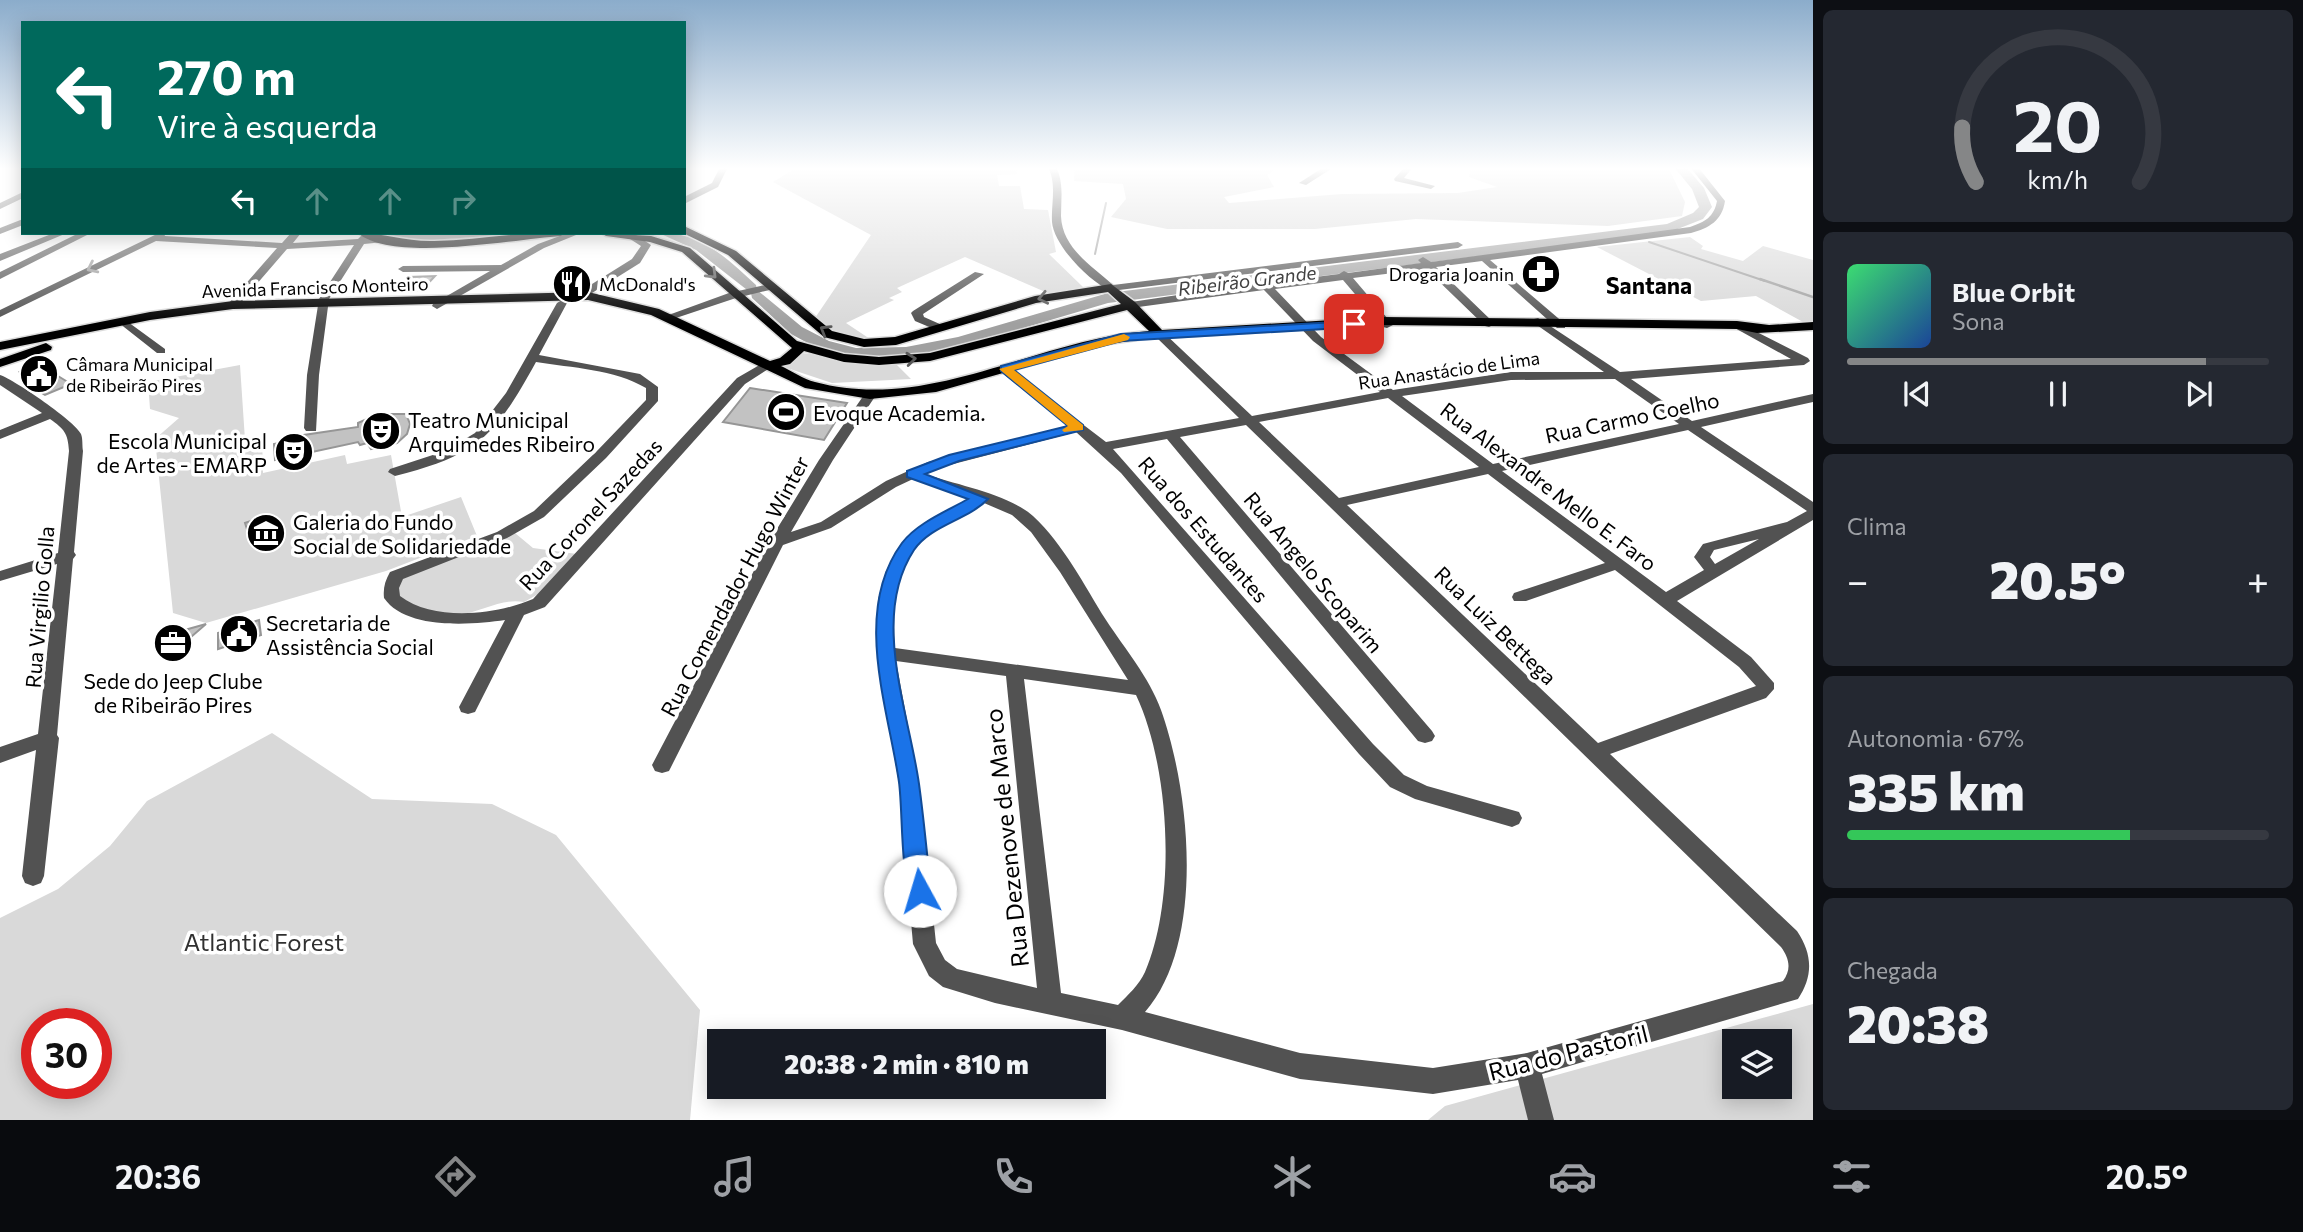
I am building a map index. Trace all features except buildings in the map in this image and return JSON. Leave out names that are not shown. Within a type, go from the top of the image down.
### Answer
[{"type":"main road","points":[[686,230],[722,246],[828,334],[846,341],[887,343],[1035,300],[1090,290],[1121,296],[1165,322],[1217,331]]},
{"type":"main road","points":[[363,237],[436,242],[533,235]]},
{"type":"main road","points":[[630,235],[686,250],[781,337],[801,347],[867,360],[930,357],[1121,296]]},
{"type":"main road","points":[[1090,290],[1098,276]]},
{"type":"main road","name":"Avenida Francisco Monteiro","points":[[442,303],[580,296],[634,305],[669,317],[810,385],[870,395],[936,388],[1101,341],[1159,334],[1385,323],[1487,322],[1767,328],[1813,326]]},
{"type":"main road","points":[[1121,296],[1159,334]]},
{"type":"main road","name":"Avenida Francisco Monteiro","points":[[37,345],[150,316],[233,305],[634,305]]},
{"type":"main road","name":"Avenida Francisco Monteiro","points":[[0,346],[37,345],[128,326],[224,311],[323,305]]},
{"type":"main road","points":[[0,363],[37,345]]},
{"type":"main road","points":[[767,366],[785,361],[801,347]]},
{"type":"street","points":[[1058,219],[1059,234],[1071,252],[1121,296],[1265,285],[1425,262],[1662,235],[1701,227],[1713,219]]},
{"type":"street","points":[[0,231],[21,223]]},
{"type":"street","points":[[0,258],[57,235]]},
{"type":"street","points":[[0,276],[82,235]]},
{"type":"street","points":[[0,314],[161,235]]},
{"type":"street","points":[[247,246],[267,235]]},
{"type":"street","points":[[233,305],[294,235]]},
{"type":"street","points":[[533,235],[541,239],[541,246]]},
{"type":"street","points":[[442,303],[541,246],[571,235]]},
{"type":"street","points":[[580,296],[640,257],[646,245],[630,235]]},
{"type":"street","points":[[154,238],[247,246],[286,246],[337,243],[363,237]]},
{"type":"street","points":[[312,428],[313,375],[323,305],[363,237]]},
{"type":"street","points":[[1098,276],[1147,283],[1411,253],[1458,245]]},
{"type":"street","points":[[1411,253],[1425,262],[1487,322]]},
{"type":"street","points":[[1486,262],[1550,324],[1619,376],[1813,512],[1665,600]]},
{"type":"street","points":[[403,268],[502,268]]},
{"type":"street","points":[[938,327],[917,317],[919,310],[979,274]]},
{"type":"street","points":[[1344,274],[1385,323]]},
{"type":"street","points":[[1121,296],[1147,283]]},
{"type":"street","name":"Rua Alexandre Mello E. Faro","points":[[1265,285],[1303,327],[1665,600],[1745,662],[1765,683],[1765,690],[1760,693],[1594,752]]},
{"type":"street","points":[[669,317],[733,295],[771,287]]},
{"type":"street","points":[[395,472],[445,456],[481,435],[499,413],[562,303]]},
{"type":"street","points":[[128,326],[161,351]]},
{"type":"street","points":[[1742,327],[1808,363]]},
{"type":"street","name":"Rua Luiz Bettega","points":[[1159,334],[1806,955]]},
{"type":"street","name":"Rua Coronel Sazedas","points":[[530,357],[636,377],[652,387],[652,401],[610,446],[539,514],[502,535],[396,576],[391,588],[397,604],[416,612],[472,617],[517,612],[545,598],[741,381],[767,366]]},
{"type":"street","name":"Rua Anastácio de Lima","points":[[1103,447],[1392,394],[1524,374],[1619,376],[1808,363]]},
{"type":"street","name":"Rua dos Estudantes","points":[[1005,369],[1103,447],[1397,781],[1422,793],[1512,818]]},
{"type":"street","name":"Rua Virgilio Golla","points":[[0,379],[53,413],[69,426],[75,435],[68,555],[33,876]]},
{"type":"street","name":"Rua Comendador Hugo Winter","points":[[662,765],[776,542],[825,460],[870,395]]},
{"type":"street","name":"Rua Carmo Coelho","points":[[1337,503],[1692,427],[1813,398]]},
{"type":"street","points":[[0,435],[53,413]]},
{"type":"street","points":[[776,542],[825,525],[912,474],[954,458],[1078,427]]},
{"type":"street","name":"Rua Angelo Scoparim","points":[[1170,434],[1425,736]]},
{"type":"street","points":[[912,474],[1018,511],[1031,523],[1075,584],[1142,689],[1157,728],[1166,763],[1173,816],[1173,880],[1163,953],[1155,976],[1137,1004],[1122,1018]]},
{"type":"street","points":[[980,499],[938,522],[909,545],[892,576],[885,599],[887,653],[1142,689]]},
{"type":"street","points":[[1714,573],[1702,557],[1708,547],[1793,526]]},
{"type":"street","points":[[0,576],[68,555]]},
{"type":"street","points":[[1520,597],[1616,564]]},
{"type":"street","points":[[468,707],[517,612]]},
{"type":"street","name":"Rua do Pastoril","points":[[887,653],[909,783],[925,944],[937,968],[951,979],[1122,1018],[1300,1066],[1433,1081],[1527,1066],[1790,991],[1799,981],[1806,955]]},
{"type":"street","name":"Rua Dezenove de Marco","points":[[1014,670],[1050,1001]]},
{"type":"street","points":[[0,755],[50,738]]},
{"type":"street","points":[[1527,1066],[1541,1120]]},
{"type":"green space","points":[[842,219],[1050,219],[1056,252],[1049,254],[1083,287],[1050,294],[965,257],[897,288],[902,292],[889,298],[894,300],[846,323],[870,339],[835,334],[815,318],[871,235]]},
{"type":"green space","points":[[1122,219],[1413,219],[1315,229],[1167,229]]},
{"type":"green space","points":[[1423,219],[1658,219],[1608,226]]},
{"type":"green space","points":[[1690,237],[1703,246],[1701,249],[1743,261],[1763,246],[1813,260],[1813,322],[1803,322],[1756,296],[1701,301],[1597,247]]},
{"type":"green space","points":[[802,353],[896,364],[911,379],[832,383],[784,367]]},
{"type":"green space","points":[[240,365],[245,440],[262,436],[263,473],[345,455],[347,464],[391,455],[402,517],[461,497],[477,536],[386,571],[206,623],[173,613],[155,439],[179,418],[150,409],[148,382]]},
{"type":"green space","points":[[515,533],[533,548],[577,554],[549,588],[524,602],[507,602],[452,615],[421,611],[400,603],[394,583],[400,577]]},
{"type":"green space","name":"Atlantic Forest","points":[[272,733],[372,799],[492,804],[556,835],[700,1010],[690,1120],[0,1120],[0,918],[58,889],[110,846],[147,801]]},
{"type":"green space","points":[[1813,1004],[1813,1120],[1428,1120],[1445,1106],[1722,1029],[1722,1099],[1792,1099],[1792,1029],[1723,1029]]},
{"type":"waterway","points":[[1095,254],[1102,219]]},
{"type":"waterway","name":"Ribeirão Grande","points":[[757,295],[796,330],[823,345],[856,353],[906,352],[935,348],[1079,304],[1108,298],[1227,281],[1467,255],[1586,236],[1633,234],[1670,228],[1692,219]]},
{"type":"waterway","name":"Ribeirão Grande","points":[[399,235],[420,238],[462,235]]},
{"type":"waterway","name":"Ribeirão Grande","points":[[674,235],[701,247],[751,288]]},
{"type":"waterway","points":[[1649,242],[1765,281]]},
{"type":"waterway","points":[[1760,279],[1813,297]]},
{"type":"slow traffic","points":[[1069,430],[1078,427],[1005,369],[1101,341],[1124,337]]},
{"type":"place","name":"Drogaria Joanin","points":[[1541,274]]},
{"type":"place","name":"McDonald's","points":[[572,284]]},
{"type":"place","name":"Câmara Municipal de Ribeirão Pires","points":[[39,374]]},
{"type":"place","name":"Evoque Academia.","points":[[786,412]]},
{"type":"place","name":"Teatro Municipal Arquimedes Ribeiro","points":[[381,431]]},
{"type":"place","name":"Escola Municipal de Artes - EMARP","points":[[294,452]]},
{"type":"place","name":"Galeria do Fundo Social de Solidariedade","points":[[266,533]]},
{"type":"place","name":"Secretaria de Assistência Social","points":[[239,634]]},
{"type":"place","name":"Sede do Jeep Clube de Ribeirão Pires","points":[[173,643]]},
{"type":"district","name":"Santana","points":[[1649,285]]},
{"type":"route","points":[[920,891],[909,783],[888,669],[885,599],[892,576],[909,545],[938,522],[980,499],[912,474],[954,458],[1078,427],[1005,369],[1101,341],[1121,338],[1354,324]]}]
